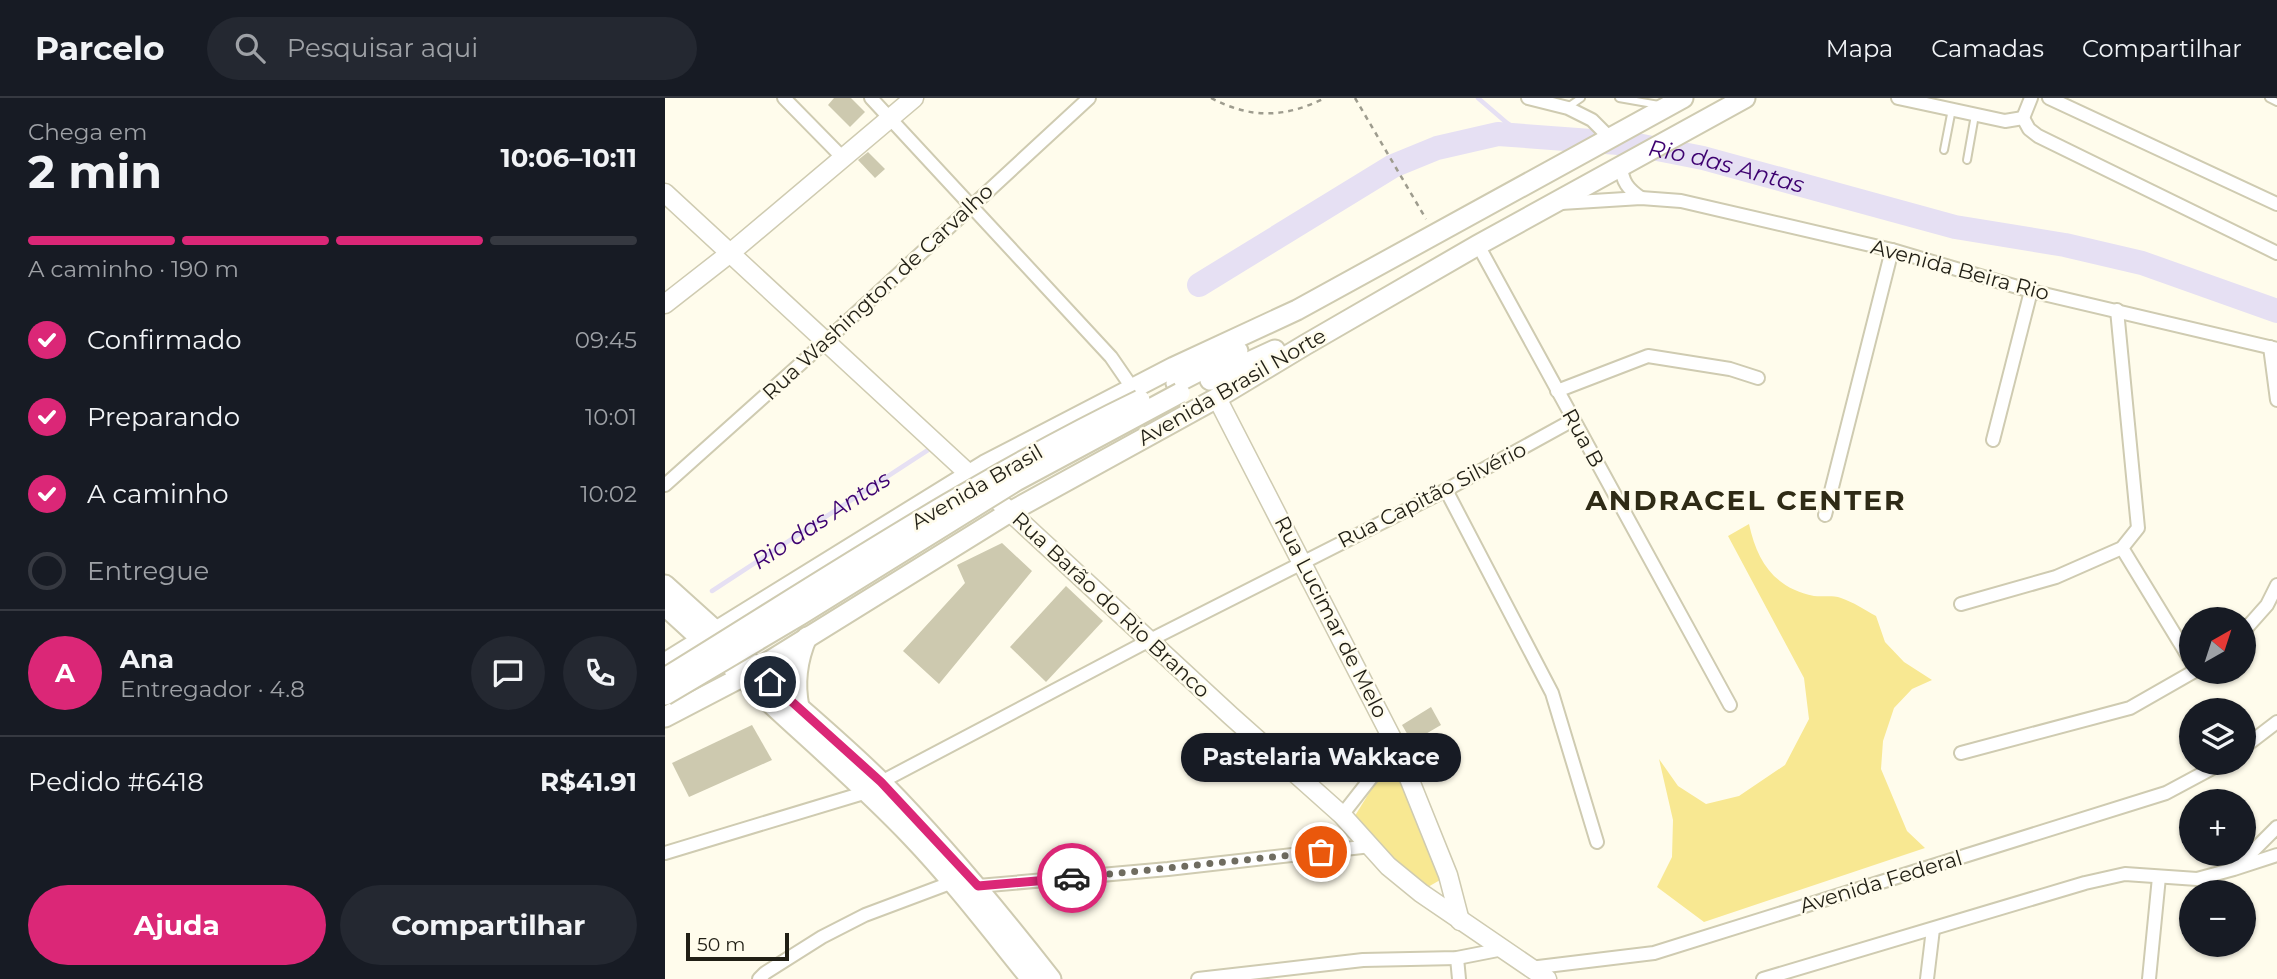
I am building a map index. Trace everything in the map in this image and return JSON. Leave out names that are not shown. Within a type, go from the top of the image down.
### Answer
[{"type":"main road","points":[[665,304],[729,254],[914,98]]},
{"type":"main road","name":"Avenida Brasil Norte","points":[[665,717],[749,673],[1010,512],[1217,398],[1478,246],[1745,98]]},
{"type":"main road","name":"Avenida Brasil Norte","points":[[667,667],[711,636],[968,474],[1174,367],[1297,310],[1675,102]]},
{"type":"main road","name":"Rua Barão do Rio Branco","points":[[665,193],[1342,815],[1396,873],[1460,921],[1547,979]]},
{"type":"main road","name":"Avenida Brasil","points":[[665,695],[1016,481],[1178,388],[1242,349],[1297,310]]},
{"type":"main road","name":"Avenida Brasil","points":[[667,667],[1065,436],[1276,350],[1305,345]]},
{"type":"main road","name":"Rua Lucimar de Melo","points":[[1217,398],[1396,746],[1448,875],[1460,921]]},
{"type":"main road","points":[[665,585],[749,673],[978,886],[1051,979]]},
{"type":"main road","points":[[667,667],[682,641],[681,625],[671,612]]},
{"type":"main road","points":[[671,612],[711,636]]},
{"type":"main road","points":[[799,707],[796,673],[807,637]]},
{"type":"main road","points":[[749,673],[799,707],[874,787],[1031,979]]},
{"type":"street","points":[[784,98],[843,158]]},
{"type":"street","points":[[871,98],[1111,357],[1133,389]]},
{"type":"street","name":"Rua Washington de Carvalho","points":[[665,485],[827,341],[1089,98]]},
{"type":"street","points":[[1528,98],[1567,108],[1592,120],[1609,138]]},
{"type":"street","points":[[1898,98],[1923,101],[2005,121],[2023,118]]},
{"type":"street","points":[[2023,118],[2031,98]]},
{"type":"street","points":[[2049,98],[2071,102],[2277,204]]},
{"type":"street","points":[[2023,118],[2029,129],[2038,136],[2277,253]]},
{"type":"street","points":[[1626,163],[1624,182],[1629,190],[1641,198]]},
{"type":"street","name":"Avenida Beira Rio","points":[[1557,203],[1641,198],[1681,201],[1892,250],[2031,291],[2274,348]]},
{"type":"street","name":"Rua B","points":[[1478,246],[1730,705]]},
{"type":"street","points":[[1825,515],[1892,250]]},
{"type":"street","points":[[1993,440],[2031,291]]},
{"type":"street","points":[[1961,604],[2056,577],[2122,548],[2138,527],[2117,310]]},
{"type":"street","points":[[2274,348],[2277,400]]},
{"type":"street","points":[[1557,391],[1648,355],[1730,369],[1758,378]]},
{"type":"street","name":"Rua Capitão Silvério","points":[[665,853],[874,787],[1150,640],[1447,491],[1573,421]]},
{"type":"street","points":[[1447,491],[1552,693],[1597,842]]},
{"type":"street","points":[[2122,548],[2179,641]]},
{"type":"street","points":[[2256,617],[2267,605],[2277,585]]},
{"type":"street","points":[[1961,753],[2130,708],[2179,680]]},
{"type":"street","points":[[2256,738],[2277,722]]},
{"type":"street","points":[[1342,815],[1396,746]]},
{"type":"street","name":"Avenida Federal","points":[[1531,968],[1654,953],[2166,793],[2200,775]]},
{"type":"street","points":[[2234,869],[2277,827]]},
{"type":"street","points":[[978,886],[1168,869],[1371,846]]},
{"type":"street","points":[[1763,979],[2085,883],[2125,874],[2197,879],[2277,855]]},
{"type":"street","points":[[2150,979],[2159,877]]},
{"type":"street","points":[[759,979],[822,937],[865,915],[953,882]]},
{"type":"street","points":[[1927,979],[1933,929]]},
{"type":"street","points":[[1198,979],[1363,960],[1457,958],[1503,949]]},
{"type":"street","points":[[1457,958],[1459,979]]},
{"type":"lane","points":[[1567,108],[1581,98]]},
{"type":"lane","points":[[1619,98],[1675,102]]},
{"type":"lane","points":[[2269,98],[2277,102]]},
{"type":"lane","points":[[1944,150],[1951,109]]},
{"type":"lane","points":[[1967,160],[1975,115]]},
{"type":"path","points":[[1211,98],[1250,113],[1275,114],[1306,108],[1325,98]]},
{"type":"path","points":[[1355,98],[1435,233]]},
{"type":"shaded area","points":[[1749,524],[1757,550],[1769,571],[1778,579],[1800,592],[1845,600],[1876,616],[1885,642],[1904,662],[1932,680],[1912,689],[1894,708],[1883,741],[1881,769],[1907,831],[1925,848],[1704,922],[1657,887],[1672,857],[1673,820],[1659,759],[1678,786],[1706,804],[1739,796],[1785,765],[1809,719],[1804,678],[1728,536]]},
{"type":"shaded area","points":[[1395,751],[1447,876],[1421,891],[1353,819]]},
{"type":"building","points":[[834,98],[851,98],[865,112],[850,127],[828,105]]},
{"type":"building","points":[[868,152],[885,169],[875,178],[858,160]]},
{"type":"building","points":[[1002,543],[1032,571],[939,684],[903,651],[965,583],[957,565]]},
{"type":"building","points":[[1066,586],[1103,621],[1046,682],[1010,647]]},
{"type":"building","points":[[1431,707],[1441,725],[1412,742],[1402,725]]},
{"type":"building","points":[[752,725],[772,760],[689,797],[672,763]]},
{"type":"waterway","points":[[1478,98],[1507,123],[1529,137]]},
{"type":"waterway","name":"Rio das Antas","points":[[1199,285],[1393,166],[1437,148],[1498,134],[1632,144],[1703,158],[1955,227],[2065,245],[2142,263],[2277,311]]},
{"type":"waterway","name":"Rio das Antas","points":[[712,591],[928,450]]},
{"type":"way so far","points":[[1072,878],[1321,852]]},
{"type":"place","name":"Pastelaria Wakkace","points":[[1321,852]]},
{"type":"district","name":"ANDRACEL CENTER","points":[[1746,500]]},
{"type":"route","points":[[770,682],[881,782],[978,886],[1072,878]]}]
